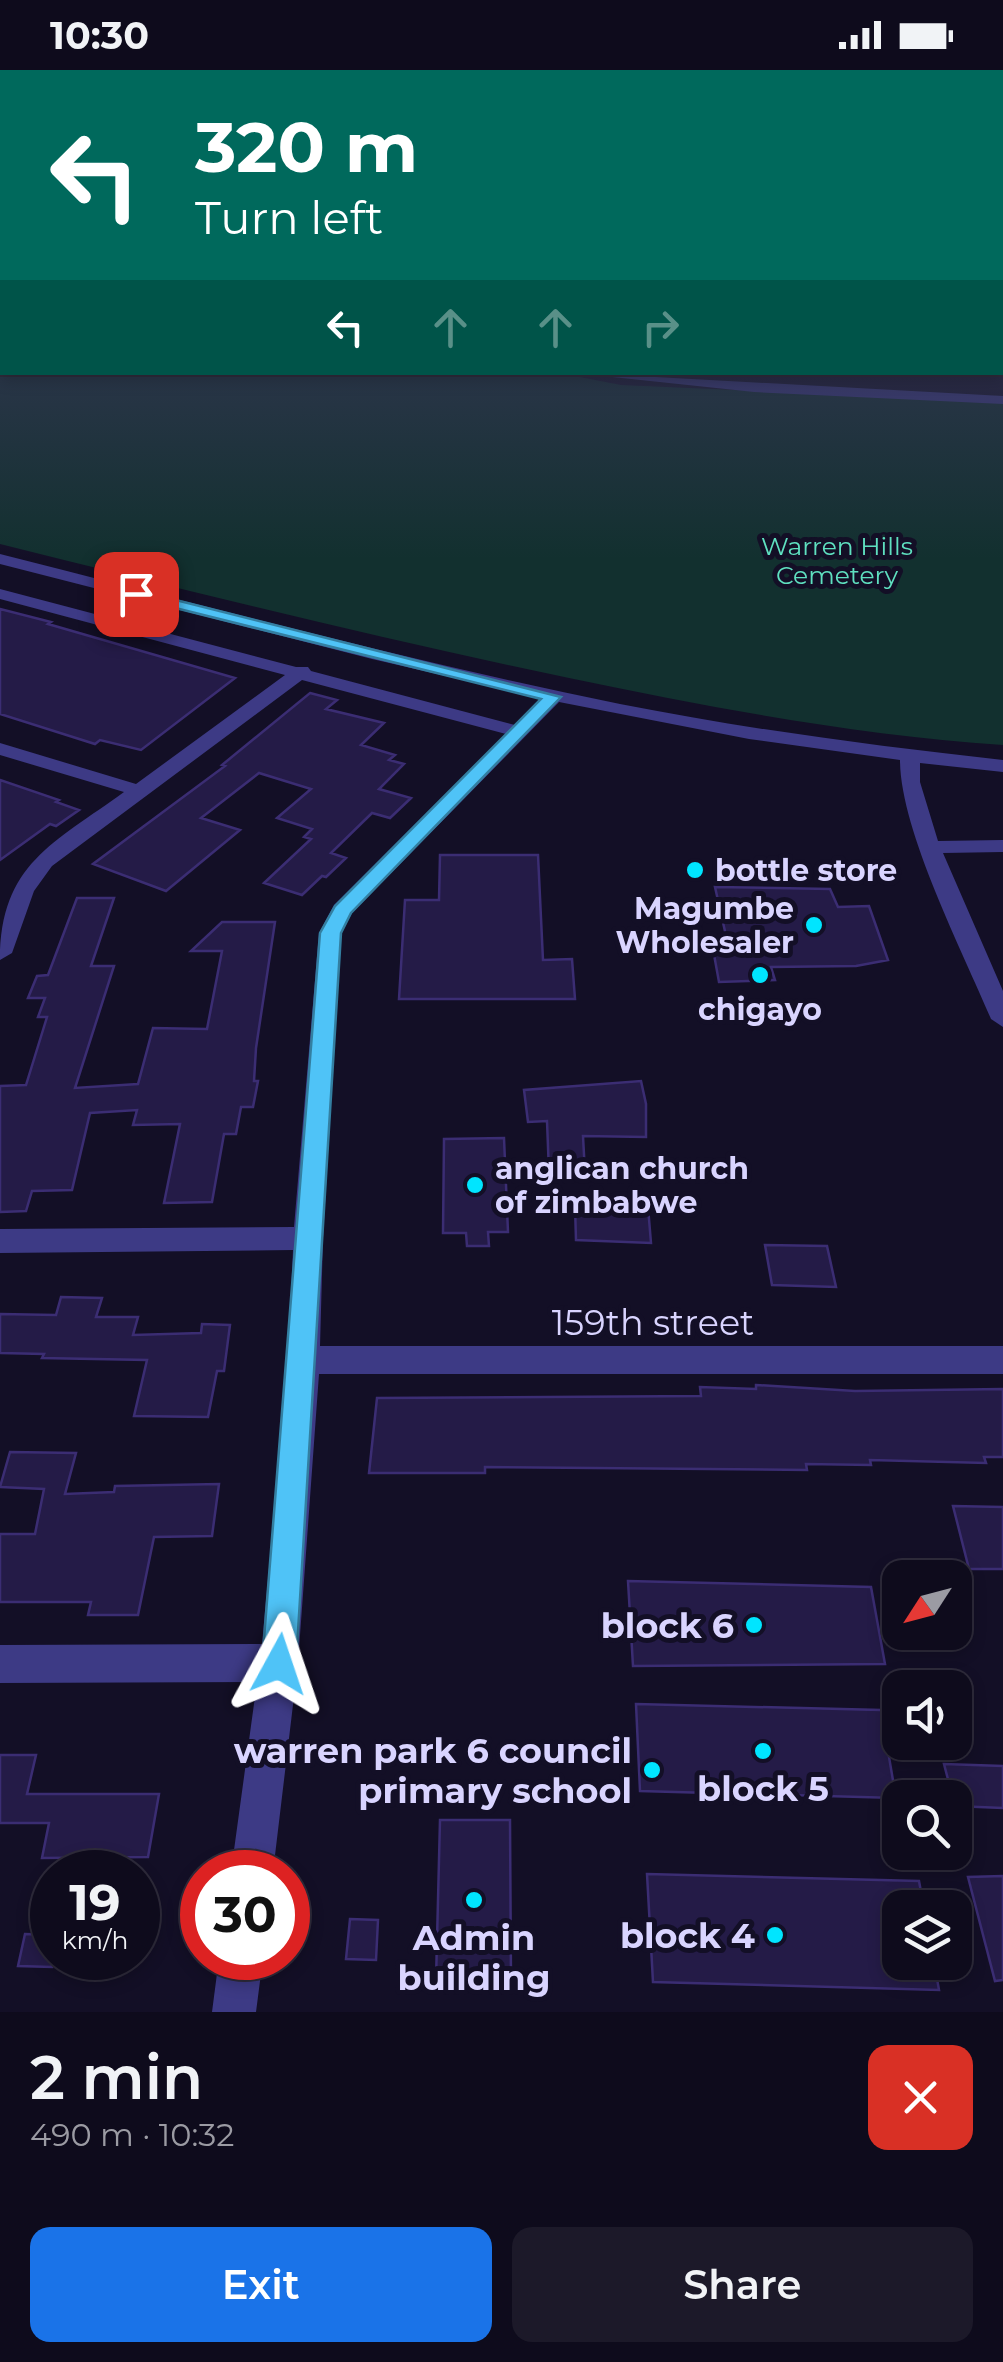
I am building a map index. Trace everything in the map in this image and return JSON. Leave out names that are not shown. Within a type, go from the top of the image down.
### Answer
[{"type":"street","points":[[642,379],[754,389],[1003,400]]},
{"type":"street","points":[[0,559],[553,697],[733,731],[910,758],[1003,766]]},
{"type":"street","points":[[0,594],[515,731]]},
{"type":"street","points":[[0,953],[23,892],[44,861],[302,672]]},
{"type":"street","points":[[255,1850],[279,1664],[304,1360],[308,1238],[328,944],[334,922],[515,731],[553,697]]},
{"type":"street","points":[[0,748],[137,790]]},
{"type":"street","points":[[910,758],[910,782],[930,847],[992,970],[1003,1019]]},
{"type":"street","points":[[930,847],[1003,846]]},
{"type":"street","points":[[0,1242],[308,1238]]},
{"type":"street","name":"159th street","points":[[304,1360],[1003,1360]]},
{"type":"street","points":[[0,1664],[279,1664]]},
{"type":"street","points":[[234,2012],[238,1980]]},
{"type":"green space","name":"Warren Hills Cemetery","points":[[0,379],[588,379],[621,385],[1003,402],[1003,745],[839,727],[623,689],[355,630],[0,544]]},
{"type":"building","points":[[0,609],[235,678],[141,750],[100,740],[95,744],[0,714]]},
{"type":"building","points":[[310,693],[337,700],[326,709],[384,723],[361,745],[395,755],[389,760],[404,764],[379,789],[411,798],[390,818],[372,813],[331,853],[346,858],[326,877],[322,876],[302,895],[264,883],[311,839],[304,837],[312,829],[277,818],[311,789],[259,773],[201,818],[240,830],[166,891],[93,864],[225,766],[222,765]]},
{"type":"building","points":[[0,780],[79,810],[56,826],[50,824],[0,860]]},
{"type":"building","points":[[440,855],[538,855],[543,960],[572,959],[575,999],[399,999],[405,900],[439,900]]},
{"type":"building","points":[[715,887],[830,889],[838,907],[869,906],[888,960],[856,966],[771,967],[775,980],[719,982],[713,949],[729,949]]},
{"type":"building","points":[[77,898],[114,898],[91,966],[114,966],[75,1088],[138,1084],[153,1028],[207,1029],[222,951],[191,951],[222,922],[275,922],[256,1048],[254,1081],[258,1081],[253,1107],[241,1107],[236,1134],[224,1134],[212,1202],[164,1203],[180,1124],[133,1125],[137,1110],[90,1113],[72,1190],[32,1191],[26,1211],[0,1212],[0,1086],[26,1085],[47,1017],[38,1017],[45,998],[28,998],[37,976],[48,975]]},
{"type":"building","points":[[641,1081],[646,1137],[583,1136],[585,1173],[549,1173],[547,1121],[528,1122],[524,1090]]},
{"type":"building","name":"anglican church of zimbabwe","points":[[504,1138],[508,1232],[488,1232],[489,1246],[467,1246],[466,1233],[443,1233],[444,1139]]},
{"type":"building","points":[[575,1206],[648,1207],[651,1243],[576,1240]]},
{"type":"building","points":[[765,1245],[827,1246],[836,1287],[772,1285]]},
{"type":"building","points":[[61,1297],[102,1298],[96,1317],[138,1317],[133,1335],[201,1333],[202,1324],[230,1325],[224,1371],[217,1371],[208,1417],[134,1416],[147,1360],[0,1353],[0,1314],[56,1315]]},
{"type":"building","points":[[756,1385],[855,1391],[1003,1389],[1003,1457],[984,1457],[986,1463],[870,1460],[871,1465],[806,1464],[807,1470],[485,1467],[485,1473],[369,1473],[377,1398],[701,1396],[700,1387],[756,1389]]},
{"type":"building","points":[[10,1452],[76,1453],[65,1494],[114,1492],[115,1486],[219,1484],[212,1536],[154,1537],[138,1615],[88,1615],[91,1602],[0,1602],[0,1534],[35,1534],[44,1489],[0,1487]]},
{"type":"building","points":[[953,1506],[1003,1507],[1003,1569],[972,1569],[972,1560],[967,1560]]},
{"type":"building","name":"block 6","points":[[628,1581],[871,1587],[885,1664],[633,1666]]},
{"type":"building","name":"block 5","points":[[636,1704],[881,1710],[882,1760],[890,1760],[893,1780],[882,1780],[882,1798],[640,1791]]},
{"type":"building","points":[[0,1755],[36,1755],[27,1794],[159,1794],[149,1850],[44,1850],[49,1823],[0,1823]]},
{"type":"building","points":[[944,1764],[1003,1766],[1003,1808],[972,1807],[972,1780],[948,1780]]},
{"type":"building","name":"Admin building","points":[[440,1820],[510,1820],[511,1981],[436,1980]]},
{"type":"building","name":"block 4","points":[[647,1874],[919,1881],[921,1890],[882,1890],[882,1980],[937,1980],[939,1990],[653,1982]]},
{"type":"building","points":[[1003,1876],[1003,1980],[995,1981],[968,1877]]},
{"type":"building","points":[[350,1919],[378,1920],[376,1960],[346,1959]]},
{"type":"building","points":[[25,1934],[30,1934],[30,1966],[18,1966]]},
{"type":"place","name":"bottle store","points":[[695,870]]},
{"type":"place","name":"Magumbe Wholesaler","points":[[814,925]]},
{"type":"place","name":"chigayo","points":[[760,975]]},
{"type":"place","name":"anglican church of zimbabwe","points":[[475,1185]]},
{"type":"place","name":"block 6","points":[[754,1625]]},
{"type":"place","name":"block 5","points":[[763,1751]]},
{"type":"place","name":"warren park 6 council primary school","points":[[652,1770]]},
{"type":"place","name":"Admin building","points":[[474,1900]]},
{"type":"place","name":"block 4","points":[[775,1935]]},
{"type":"route","points":[[136,594],[553,697],[515,731],[342,910],[330,933],[308,1238],[304,1360],[279,1664]]}]
